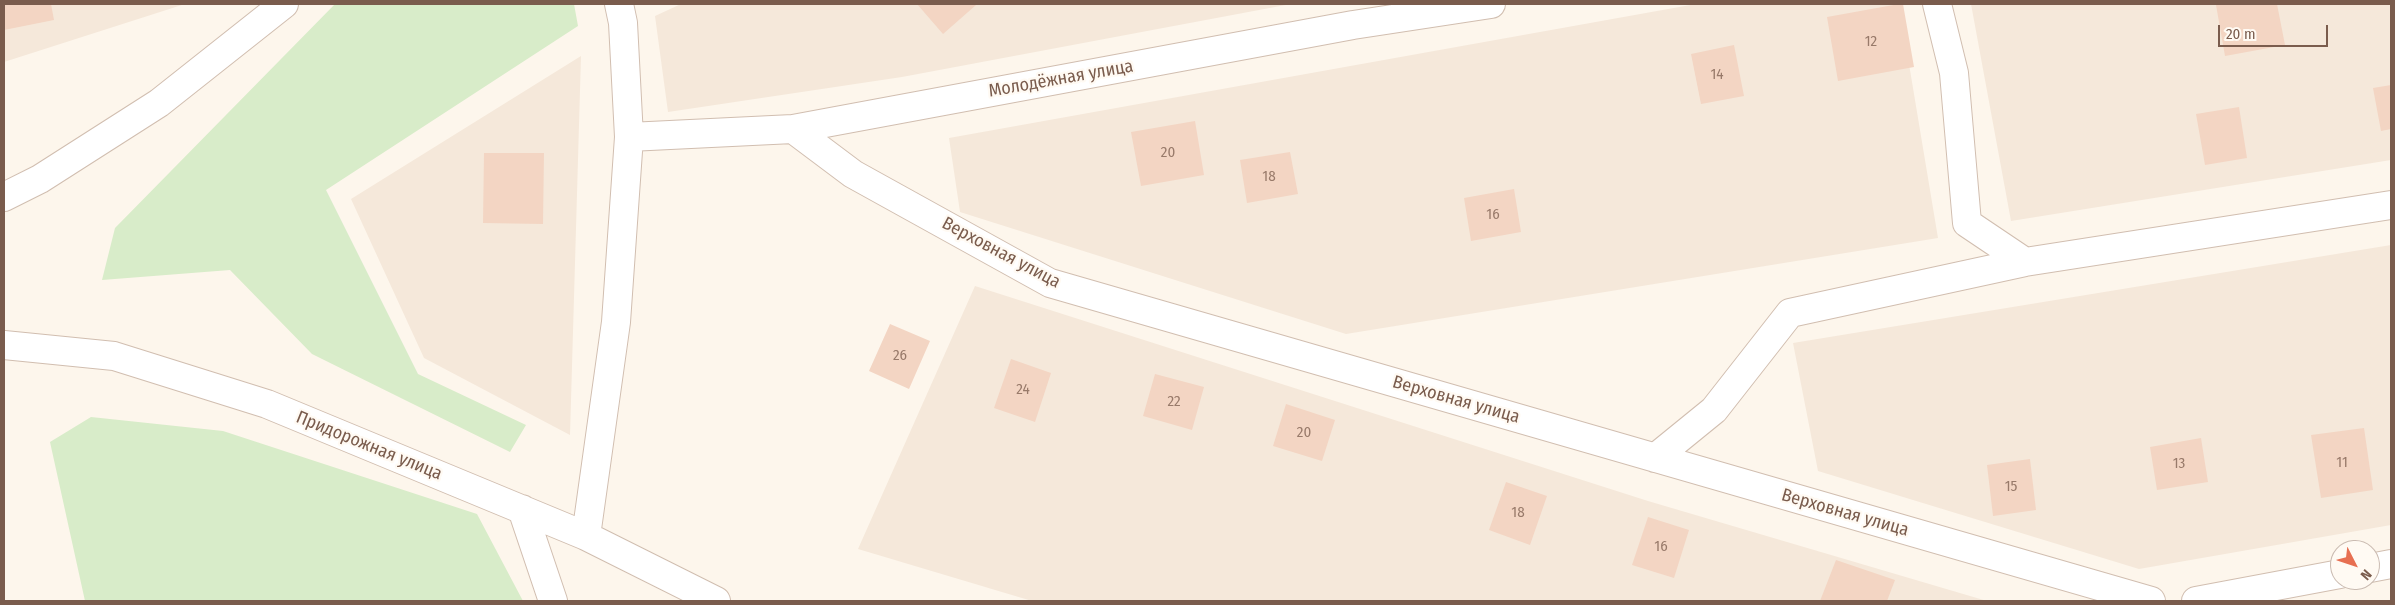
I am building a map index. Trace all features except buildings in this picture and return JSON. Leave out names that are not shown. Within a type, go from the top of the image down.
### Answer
[{"type":"street","points":[[4,198],[40,179],[159,103],[284,4]]},
{"type":"street","points":[[586,536],[616,322],[629,137],[624,23],[619,4]]},
{"type":"street","name":"Молодёжная улица","points":[[629,137],[793,129],[1351,15],[1491,4]]},
{"type":"street","points":[[1937,4],[1954,73],[1967,223],[2025,262]]},
{"type":"street","name":"Верховная улица","points":[[793,129],[853,174],[1050,283],[2151,601]]},
{"type":"street","points":[[1655,458],[1714,410],[1790,314],[2025,262],[2391,205]]},
{"type":"street","name":"Придорожная улица","points":[[4,345],[114,356],[258,401],[522,508],[586,536],[716,601]]},
{"type":"street","points":[[522,508],[553,601]]},
{"type":"street","points":[[2196,601],[2330,576]]},
{"type":"shaded area","points":[[4,4],[185,4],[4,62]]},
{"type":"shaded area","points":[[681,4],[1291,4],[902,77],[668,112],[655,16]]},
{"type":"shaded area","points":[[1696,4],[1899,4],[1938,238],[1346,334],[960,212],[949,138]]},
{"type":"shaded area","points":[[1971,4],[2391,4],[2391,160],[2011,221]]},
{"type":"shaded area","points":[[581,56],[570,435],[424,358],[351,199]]},
{"type":"shaded area","points":[[2391,245],[2391,525],[2139,569],[1818,471],[1793,343]]},
{"type":"shaded area","points":[[975,286],[1648,501],[1987,601],[1032,601],[858,549]]},
{"type":"green space","points":[[335,4],[574,4],[578,26],[326,190],[418,374],[526,425],[510,452],[312,354],[230,270],[102,280],[115,228]]},
{"type":"green space","points":[[91,417],[223,431],[477,514],[523,601],[85,601],[50,442]]}]
